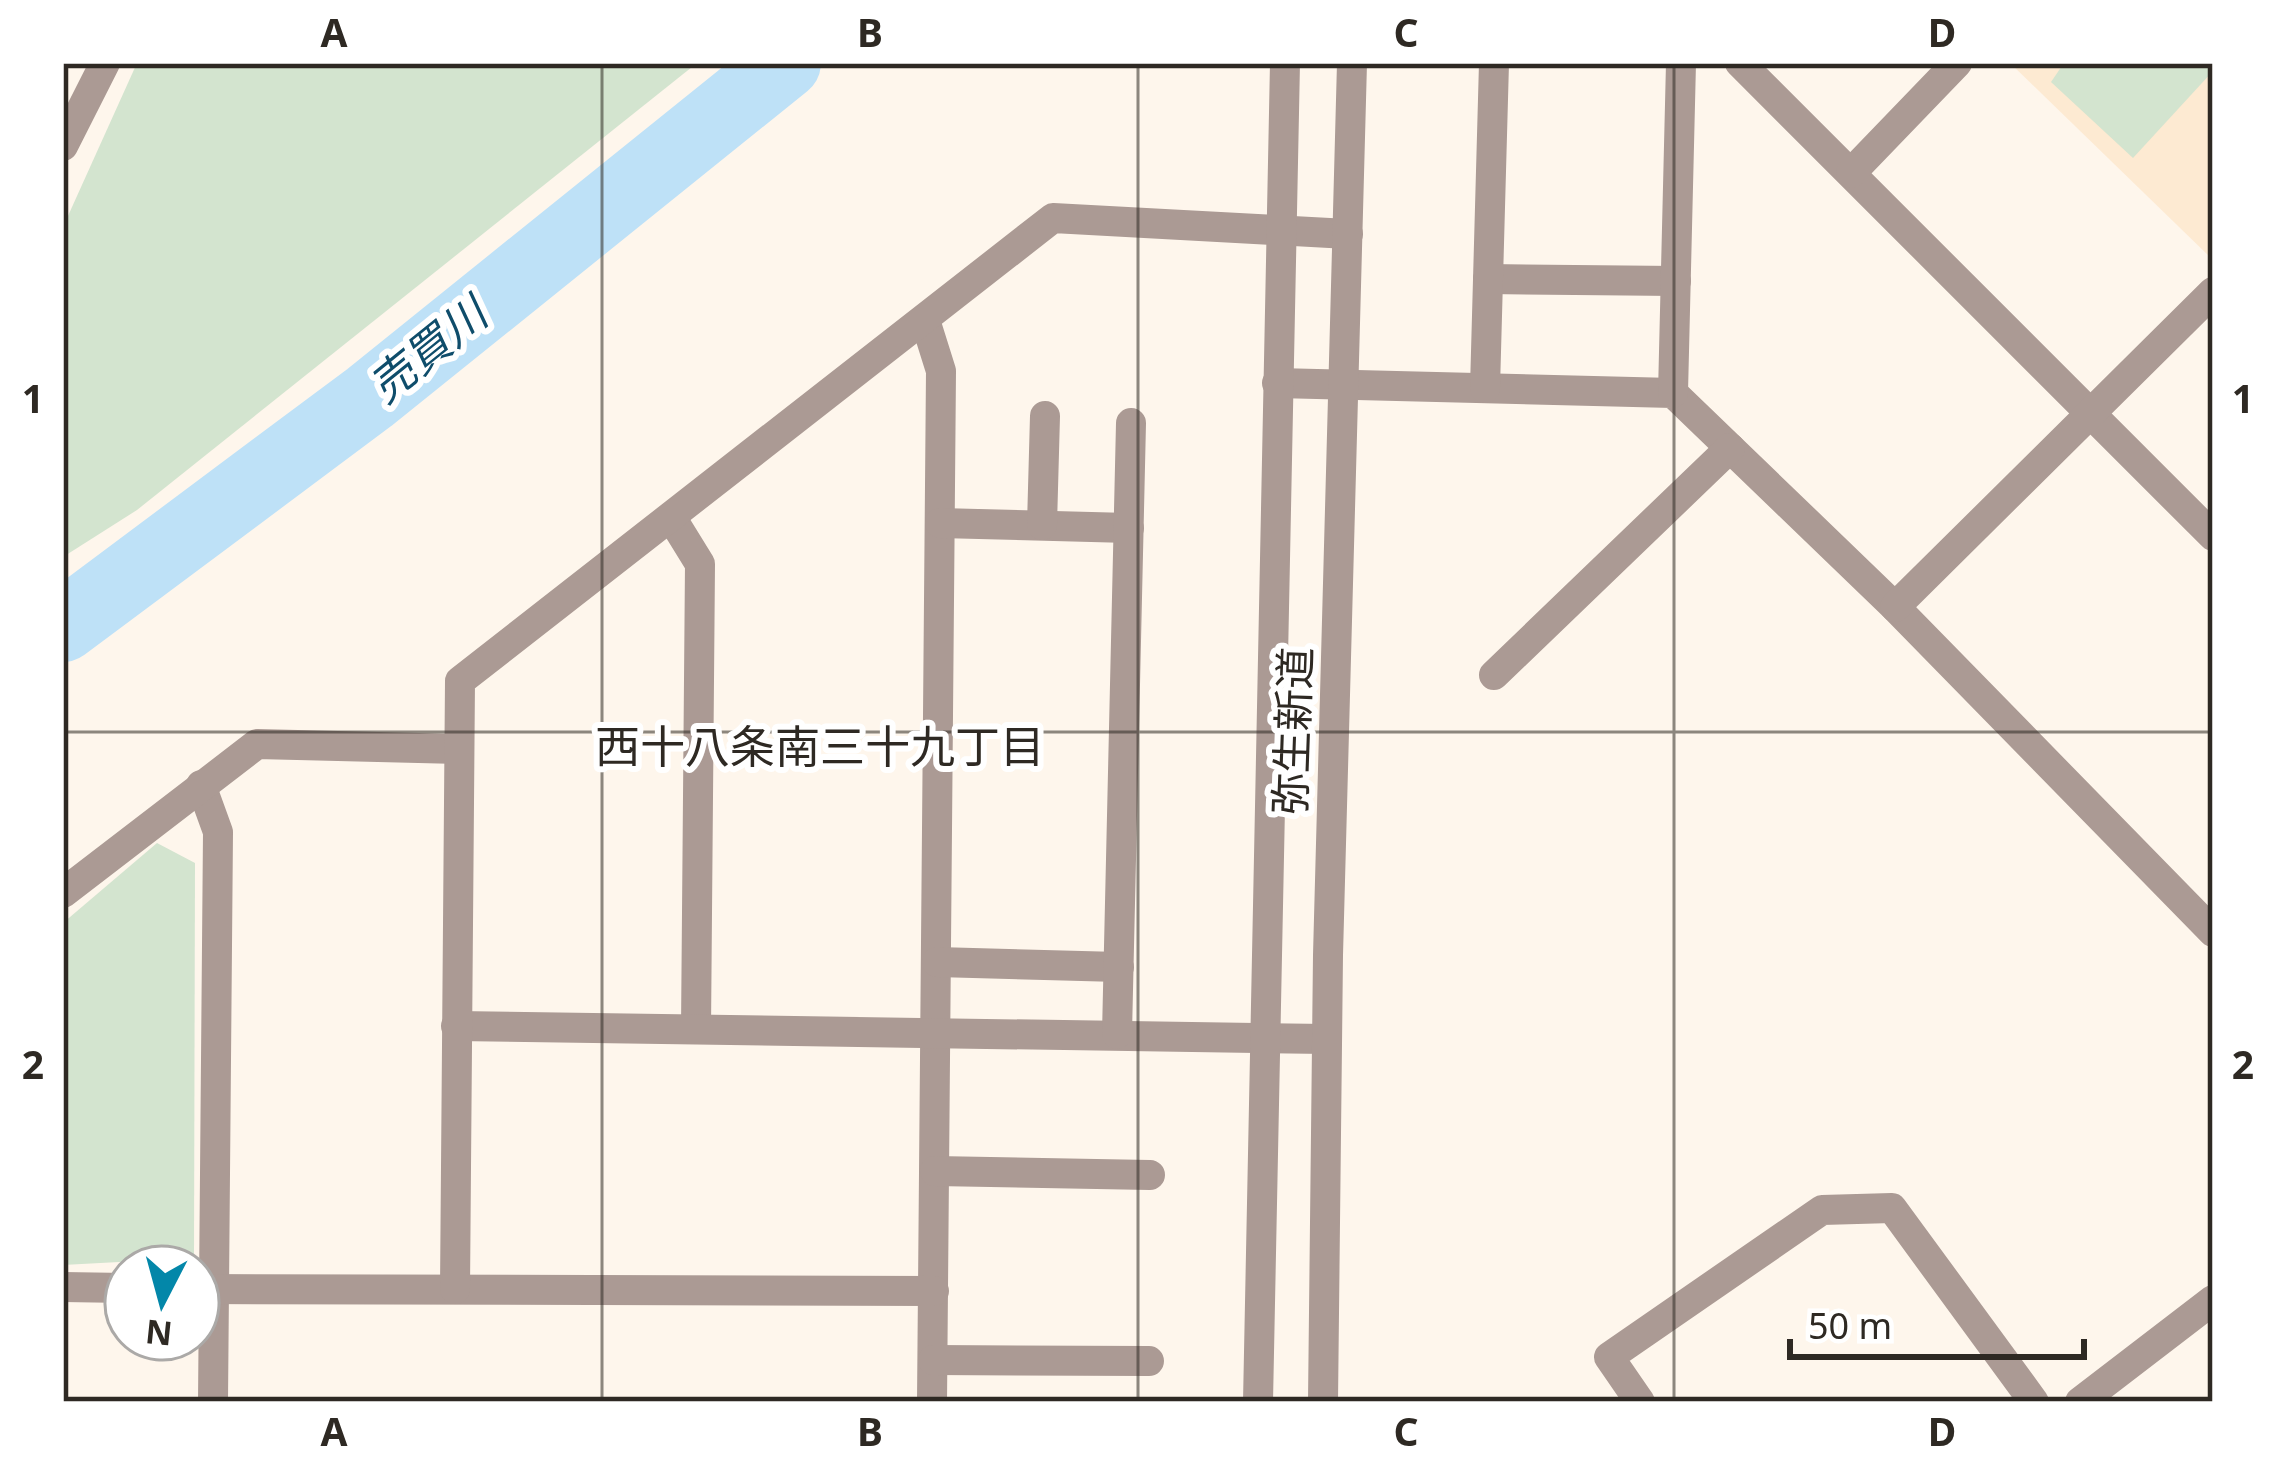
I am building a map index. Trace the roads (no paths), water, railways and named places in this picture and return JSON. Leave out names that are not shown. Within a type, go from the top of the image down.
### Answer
[{"type":"street","points":[[63,146],[73,101],[105,63]]},
{"type":"street","name":"弥生新道","points":[[1258,1402],[1285,63]]},
{"type":"street","name":"弥生新道","points":[[1323,1402],[1327,1039],[1352,63]]},
{"type":"street","points":[[1485,388],[1494,63]]},
{"type":"street","points":[[1673,392],[1681,63]]},
{"type":"street","points":[[1741,63],[2213,536]]},
{"type":"street","points":[[1851,173],[1957,63]]},
{"type":"street","points":[[455,1289],[460,681],[1053,218],[1348,234]]},
{"type":"street","points":[[1488,279],[1676,281]]},
{"type":"street","points":[[1895,607],[2213,292]]},
{"type":"street","points":[[925,320],[941,371],[932,1402]]},
{"type":"street","points":[[1277,383],[1673,392],[1895,607],[2213,932]]},
{"type":"street","points":[[1042,525],[1045,416]]},
{"type":"street","points":[[1117,1034],[1131,423]]},
{"type":"street","points":[[1494,675],[1730,448]]},
{"type":"street","points":[[671,517],[700,564],[696,1029]]},
{"type":"street","points":[[940,523],[1129,528]]},
{"type":"street","points":[[63,893],[257,744],[459,749]]},
{"type":"street","points":[[201,785],[218,832],[207,1243]]},
{"type":"street","points":[[937,962],[1119,967]]},
{"type":"street","points":[[457,1026],[1327,1039]]},
{"type":"street","points":[[935,1171],[1150,1175]]},
{"type":"street","points":[[1640,1402],[1609,1357],[1822,1210],[1892,1208],[2035,1402]]},
{"type":"street","points":[[63,1287],[102,1288]]},
{"type":"street","points":[[222,1289],[934,1291]]},
{"type":"street","points":[[2080,1402],[2213,1300]]},
{"type":"street","points":[[933,1360],[1149,1361]]},
{"type":"street","points":[[211,1363],[213,1402]]},
{"type":"waterway","name":"売買川","points":[[63,626],[370,397],[785,63]]},
{"type":"district","name":"西十八条南三十九丁目","points":[[820,747]]}]
